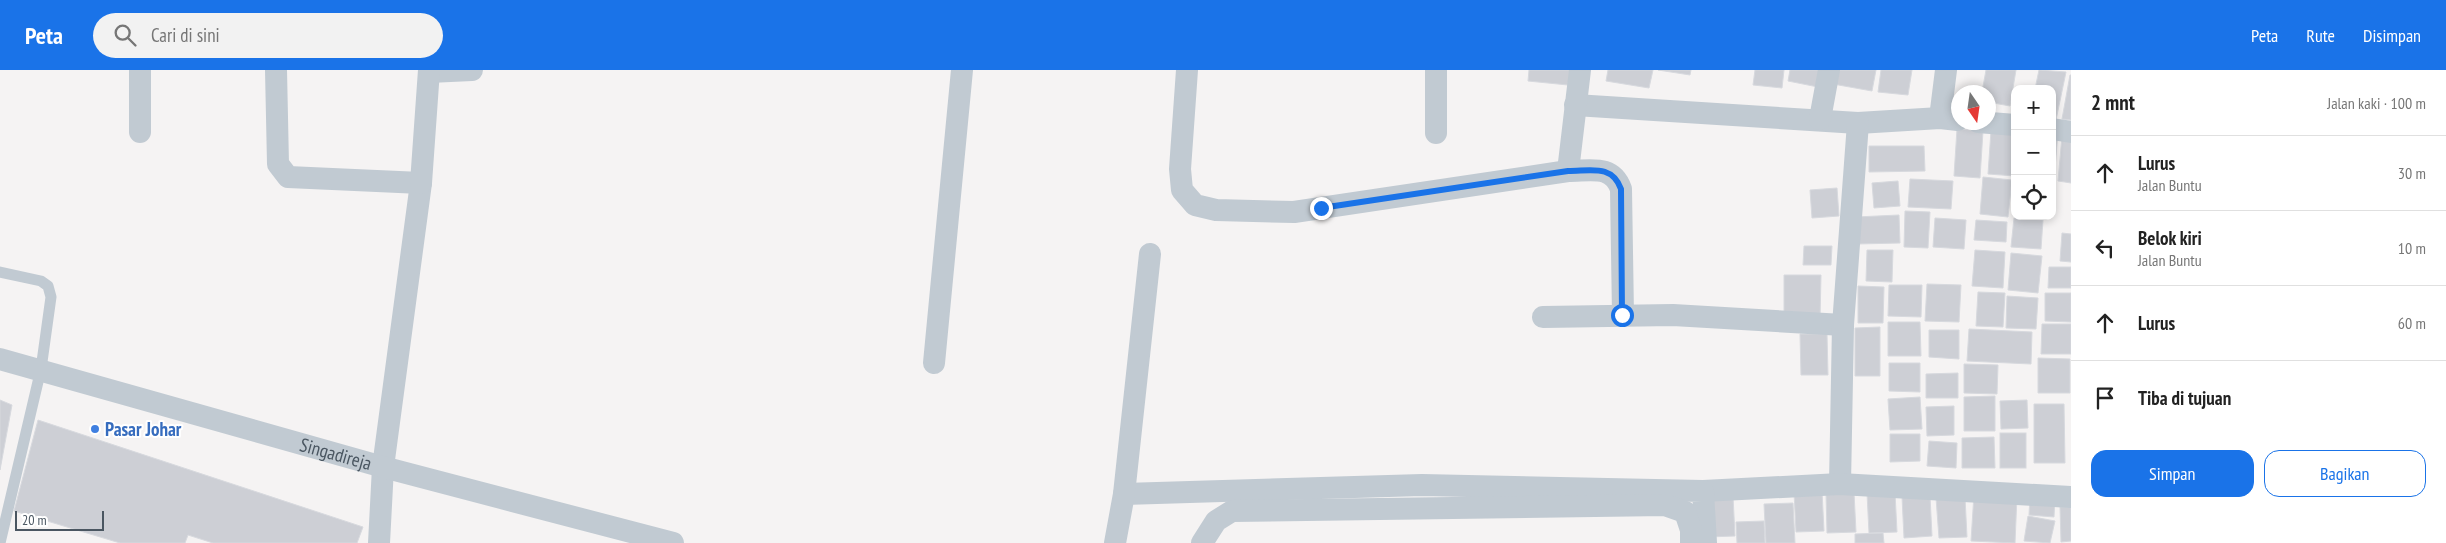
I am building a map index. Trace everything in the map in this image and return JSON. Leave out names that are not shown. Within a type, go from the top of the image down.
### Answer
[{"type":"street","points":[[140,70],[140,132]]},
{"type":"street","points":[[276,70],[278,164],[288,177],[421,183]]},
{"type":"street","points":[[379,543],[383,467],[421,183],[429,71],[472,70]]},
{"type":"street","points":[[934,363],[962,70]]},
{"type":"street","points":[[1187,70],[1180,169],[1182,190],[1195,205],[1216,210],[1294,212],[1568,171],[1606,171],[1617,179],[1621,189],[1622,315]]},
{"type":"street","points":[[1436,70],[1436,132]]},
{"type":"street","points":[[1568,171],[1580,70]]},
{"type":"street","points":[[1820,119],[1829,70]]},
{"type":"street","points":[[1575,105],[1858,122],[1949,119],[1946,70]]},
{"type":"street","points":[[1840,484],[1843,325],[1858,122]]},
{"type":"street","points":[[1996,123],[2011,125]]},
{"type":"street","points":[[2056,130],[2071,132]]},
{"type":"street","points":[[1115,543],[1124,494],[1150,254]]},
{"type":"street","points":[[1543,317],[1588,318],[1622,315],[1674,315],[1843,325]]},
{"type":"street","name":"Singadireja","points":[[0,359],[383,467],[673,543]]},
{"type":"street","points":[[1124,494],[1422,485],[1703,491],[1840,484],[2071,497]]},
{"type":"street","points":[[1703,491],[1706,543]]},
{"type":"street","points":[[1202,543],[1216,520],[1232,511],[1665,505],[1685,512],[1691,530],[1691,543]]},
{"type":"lane","points":[[0,272],[40,281],[48,286],[51,297],[41,370],[0,543]]},
{"type":"building","points":[[1529,70],[1570,70],[1568,85],[1528,81]]},
{"type":"building","points":[[1608,70],[1653,70],[1649,88],[1606,81]]},
{"type":"building","points":[[1658,70],[1691,70],[1690,75]]},
{"type":"building","points":[[1755,70],[1784,70],[1782,88],[1753,85]]},
{"type":"building","points":[[1790,70],[1822,70],[1818,87],[1788,81]]},
{"type":"building","points":[[1835,70],[1876,70],[1872,91],[1833,84]]},
{"type":"building","points":[[1881,70],[1912,70],[1908,95],[1878,92]]},
{"type":"building","points":[[1986,70],[2016,70],[2014,85],[2011,85],[2010,106],[1996,103],[1996,85],[1983,85]]},
{"type":"building","points":[[2039,70],[2066,72],[2056,120],[2056,85],[2036,85]]},
{"type":"building","points":[[2071,75],[2071,120],[2062,119]]},
{"type":"building","points":[[1957,130],[1983,131],[1980,178],[1954,176]]},
{"type":"building","points":[[1991,131],[2011,132],[2011,176],[1988,174]]},
{"type":"building","points":[[2056,131],[2058,131],[2056,156]]},
{"type":"building","points":[[2062,136],[2071,137],[2071,183],[2058,181]]},
{"type":"building","points":[[1869,146],[1924,146],[1925,171],[1869,172]]},
{"type":"building","points":[[1983,177],[2011,180],[2008,217],[1980,214]]},
{"type":"building","points":[[1910,179],[1953,181],[1951,209],[1908,207]]},
{"type":"building","points":[[1898,181],[1900,206],[1874,208],[1872,183]]},
{"type":"building","points":[[1837,188],[1839,216],[1812,218],[1810,190]]},
{"type":"building","points":[[1905,211],[1930,212],[1928,248],[1904,247]]},
{"type":"building","points":[[1899,215],[1900,243],[1857,244],[1856,217]]},
{"type":"building","points":[[1935,218],[1966,220],[1964,249],[1933,247]]},
{"type":"building","points":[[1976,220],[2007,222],[2006,242],[1974,240]]},
{"type":"building","points":[[2014,220],[2043,220],[2041,249],[2011,247]]},
{"type":"building","points":[[2062,233],[2071,234],[2071,262],[2060,261]]},
{"type":"building","points":[[1804,246],[1832,246],[1831,265],[1803,265]]},
{"type":"building","points":[[1867,250],[1893,250],[1892,282],[1866,281]]},
{"type":"building","points":[[1975,250],[2005,252],[2003,288],[1972,286]]},
{"type":"building","points":[[2011,253],[2042,256],[2038,293],[2008,290]]},
{"type":"building","points":[[2049,267],[2071,267],[2071,288],[2048,288]]},
{"type":"building","points":[[1784,275],[1821,275],[1820,319],[1784,319]]},
{"type":"building","points":[[1927,284],[1961,285],[1959,322],[1925,321]]},
{"type":"building","points":[[1889,285],[1922,285],[1921,317],[1888,316]]},
{"type":"building","points":[[1858,286],[1884,287],[1883,323],[1858,323]]},
{"type":"building","points":[[1978,292],[2005,293],[2003,327],[1976,326]]},
{"type":"building","points":[[2045,293],[2071,293],[2071,322],[2045,321]]},
{"type":"building","points":[[2007,296],[2038,298],[2036,329],[2006,328]]},
{"type":"building","points":[[1888,322],[1920,322],[1921,356],[1888,356]]},
{"type":"building","points":[[2042,324],[2071,324],[2071,354],[2041,354]]},
{"type":"building","points":[[1880,327],[1880,376],[1855,376],[1855,328]]},
{"type":"building","points":[[1969,329],[2032,332],[2031,364],[1967,361]]},
{"type":"building","points":[[1929,330],[1959,330],[1959,359],[1929,357]]},
{"type":"building","points":[[1800,334],[1827,334],[1828,375],[1801,375]]},
{"type":"building","points":[[2038,358],[2070,359],[2070,393],[2038,393]]},
{"type":"building","points":[[1889,363],[1920,363],[1920,392],[1889,391]]},
{"type":"building","points":[[1964,364],[1998,365],[1997,394],[1964,393]]},
{"type":"building","points":[[1958,373],[1958,398],[1926,398],[1926,374]]},
{"type":"building","points":[[1995,396],[1995,431],[1964,431],[1964,397]]},
{"type":"building","points":[[1920,397],[1922,429],[1890,430],[1888,399]]},
{"type":"building","points":[[0,400],[12,405],[0,470]]},
{"type":"building","points":[[2027,400],[2028,428],[2001,429],[2000,401]]},
{"type":"building","points":[[2034,404],[2064,404],[2065,463],[2034,463]]},
{"type":"building","points":[[1954,406],[1954,435],[1927,436],[1926,407]]},
{"type":"building","points":[[38,420],[363,527],[357,543],[213,543],[188,535],[185,543],[120,543],[14,511]]},
{"type":"building","points":[[2000,433],[2026,433],[2026,468],[2000,468]]},
{"type":"building","points":[[1890,434],[1920,434],[1920,461],[1890,462]]},
{"type":"building","points":[[1994,437],[1995,468],[1962,468],[1962,438]]},
{"type":"building","points":[[1929,441],[1957,443],[1956,468],[1927,466]]},
{"type":"building","points":[[1822,491],[1824,531],[1796,532],[1794,492]]},
{"type":"building","points":[[1854,492],[1856,532],[1827,533],[1826,493]]},
{"type":"building","points":[[1895,492],[1897,532],[1869,533],[1867,493]]},
{"type":"building","points":[[1974,494],[2017,496],[2015,543],[1971,541]]},
{"type":"building","points":[[1733,496],[1735,536],[1707,537],[1705,497]]},
{"type":"building","points":[[1930,496],[1932,536],[1904,538],[1902,497]]},
{"type":"building","points":[[2030,496],[2055,498],[2054,517],[2029,515]]},
{"type":"building","points":[[1965,497],[1967,537],[1939,538],[1936,498]]},
{"type":"building","points":[[1793,503],[1795,543],[1766,543],[1764,504]]},
{"type":"building","points":[[2060,507],[2071,507],[2071,541],[2061,542]]},
{"type":"building","points":[[2028,516],[2055,521],[2050,543],[2024,541]]},
{"type":"building","points":[[1764,521],[1765,543],[1737,543],[1736,522]]},
{"type":"building","points":[[1883,533],[1884,543],[1855,543],[1855,534]]},
{"type":"place","name":"Pasar Johar","points":[[95,429]]},
{"type":"route","points":[[1321,208],[1568,171],[1606,171],[1617,179],[1621,189],[1622,315]]}]
